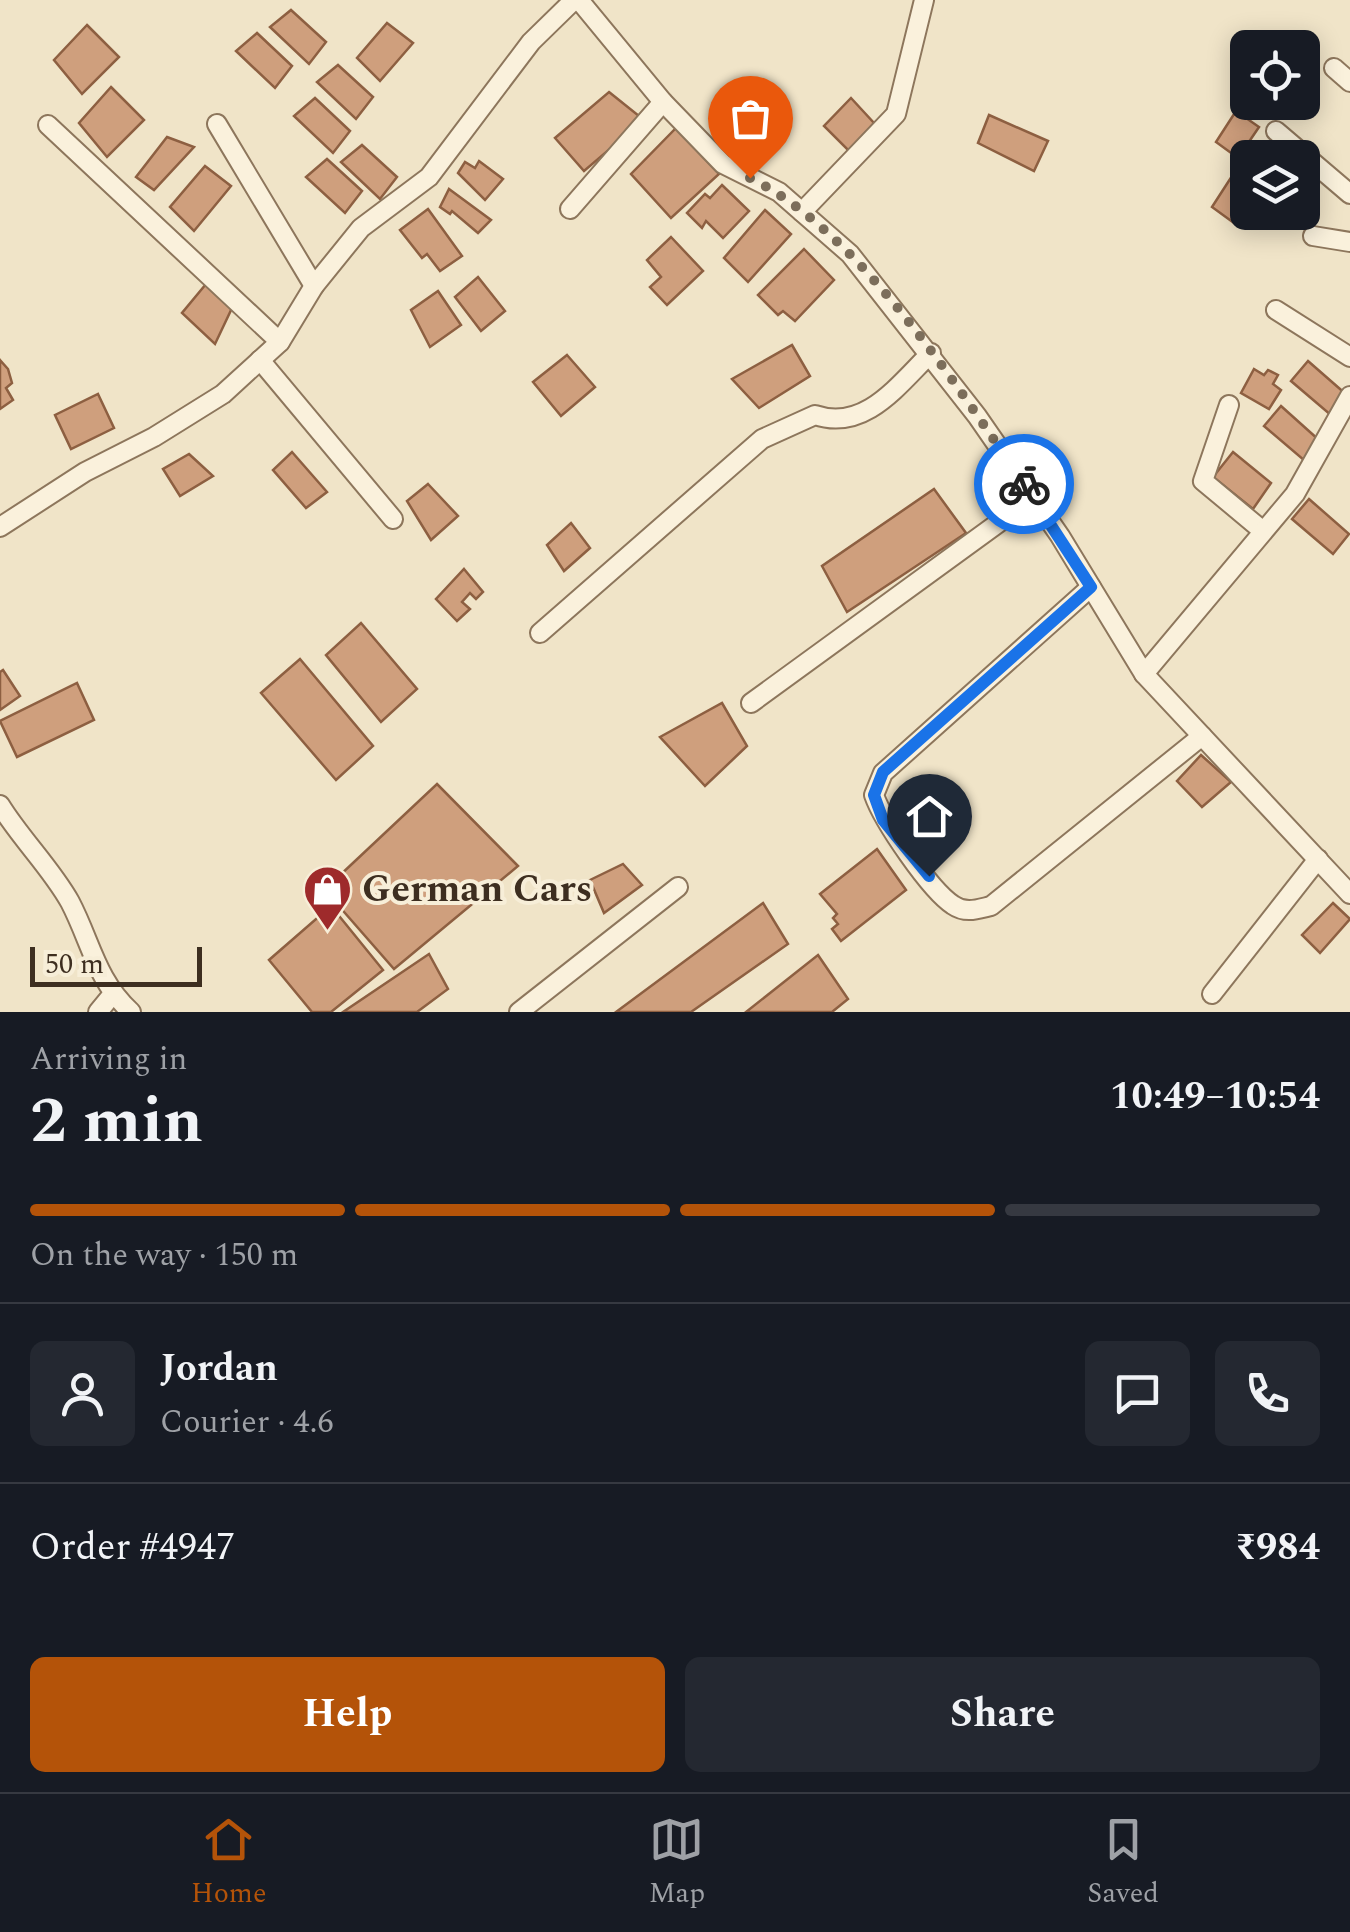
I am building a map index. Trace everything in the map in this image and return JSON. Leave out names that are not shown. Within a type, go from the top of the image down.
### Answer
[{"type":"street","points":[[0,528],[223,394],[280,342],[314,286],[361,228],[429,177],[531,42],[577,0],[663,102],[722,164],[778,192],[850,254],[931,353],[1034,498],[1144,674],[1350,894]]},
{"type":"street","points":[[802,212],[896,114],[924,0]]},
{"type":"street","points":[[1334,68],[1350,82]]},
{"type":"street","points":[[570,209],[663,102]]},
{"type":"street","points":[[217,124],[314,286]]},
{"type":"street","points":[[48,125],[280,342]]},
{"type":"street","points":[[1276,131],[1350,194]]},
{"type":"street","points":[[1313,236],[1350,242]]},
{"type":"street","points":[[1276,310],[1350,357]]},
{"type":"street","points":[[540,633],[762,438],[815,416],[834,422],[853,420],[931,353]]},
{"type":"street","points":[[260,360],[393,519]]},
{"type":"street","points":[[1144,674],[1295,494],[1350,396]]},
{"type":"street","points":[[1229,405],[1202,480],[1263,531]]},
{"type":"street","points":[[751,703],[1034,498]]},
{"type":"street","points":[[1091,587],[883,772],[874,795],[883,820],[952,904],[969,911],[991,906],[1202,736]]},
{"type":"street","points":[[2,812],[70,903],[88,952],[112,995],[131,1012]]},
{"type":"street","points":[[1212,994],[1318,859]]},
{"type":"street","points":[[519,1012],[678,886]]},
{"type":"street","points":[[98,1012],[112,995]]},
{"type":"building","points":[[291,10],[326,42],[309,64],[270,27]]},
{"type":"building","points":[[387,23],[413,43],[380,81],[357,58]]},
{"type":"building","points":[[87,25],[119,57],[82,94],[54,60]]},
{"type":"building","points":[[257,33],[292,66],[275,88],[236,51]]},
{"type":"building","points":[[338,65],[373,97],[356,119],[317,82]]},
{"type":"building","points":[[111,87],[144,120],[107,157],[79,123]]},
{"type":"building","points":[[609,92],[644,120],[584,171],[555,138]]},
{"type":"building","points":[[315,98],[350,131],[333,153],[294,116]]},
{"type":"building","points":[[851,98],[874,123],[849,151],[824,126]]},
{"type":"building","points":[[989,115],[1048,141],[1034,171],[978,143]]},
{"type":"building","points":[[1230,120],[1249,120],[1259,127],[1250,140],[1230,140],[1230,152],[1216,142]]},
{"type":"building","points":[[676,128],[719,174],[671,218],[631,174]]},
{"type":"building","points":[[167,137],[194,147],[154,190],[136,177]]},
{"type":"building","points":[[362,145],[397,177],[380,199],[341,162]]},
{"type":"building","points":[[327,159],[362,191],[345,213],[306,177]]},
{"type":"building","points":[[479,161],[503,179],[485,200],[458,173],[465,162],[475,168]]},
{"type":"building","points":[[205,166],[231,186],[194,231],[170,207]]},
{"type":"building","points":[[1230,179],[1230,220],[1212,207]]},
{"type":"building","points":[[722,185],[749,211],[723,238],[706,221],[702,228],[687,213],[705,194],[710,198]]},
{"type":"building","points":[[449,189],[491,220],[478,233],[452,211],[450,214],[440,207]]},
{"type":"building","points":[[428,209],[462,256],[440,271],[427,254],[422,258],[400,230]]},
{"type":"building","points":[[765,210],[791,234],[748,282],[724,258]]},
{"type":"building","points":[[671,237],[703,271],[667,305],[650,287],[661,277],[647,260]]},
{"type":"building","points":[[804,249],[834,280],[795,321],[783,311],[778,315],[758,295]]},
{"type":"building","points":[[478,277],[505,311],[481,331],[455,297]]},
{"type":"building","points":[[206,284],[232,308],[215,344],[182,313]]},
{"type":"building","points":[[438,291],[461,325],[430,347],[411,310]]},
{"type":"building","points":[[792,345],[810,376],[759,408],[732,379]]},
{"type":"building","points":[[567,355],[595,387],[561,416],[533,382]]},
{"type":"building","points":[[0,360],[8,369],[12,383],[6,388],[13,400],[0,409]]},
{"type":"building","points":[[1308,361],[1348,396],[1332,416],[1291,381]]},
{"type":"building","points":[[1254,369],[1264,375],[1268,370],[1278,375],[1273,384],[1281,390],[1269,409],[1241,393]]},
{"type":"building","points":[[98,394],[114,428],[71,449],[55,415]]},
{"type":"building","points":[[1281,406],[1320,441],[1305,461],[1264,426]]},
{"type":"building","points":[[292,452],[327,492],[306,508],[273,470]]},
{"type":"building","points":[[1233,452],[1271,483],[1253,509],[1213,477]]},
{"type":"building","points":[[189,454],[213,476],[180,496],[163,469]]},
{"type":"building","points":[[428,484],[458,516],[431,540],[407,501]]},
{"type":"building","points":[[934,489],[966,533],[847,612],[822,566]]},
{"type":"building","points":[[1309,499],[1349,534],[1333,554],[1292,519]]},
{"type":"building","points":[[571,523],[590,548],[564,571],[547,545]]},
{"type":"building","points":[[464,569],[483,592],[476,599],[470,593],[462,602],[470,609],[457,621],[436,599]]},
{"type":"building","points":[[361,623],[417,689],[381,722],[326,655]]},
{"type":"building","points":[[300,659],[373,746],[336,780],[261,693]]},
{"type":"building","points":[[3,670],[20,696],[0,710],[0,672]]},
{"type":"building","points":[[77,683],[94,720],[17,757],[0,721]]},
{"type":"building","points":[[722,703],[747,746],[705,786],[660,737]]},
{"type":"building","points":[[1201,755],[1231,782],[1202,807],[1177,781]]},
{"type":"building","points":[[437,784],[518,866],[394,969],[331,897],[344,888],[337,878]]},
{"type":"building","points":[[877,849],[906,890],[841,941],[832,929],[838,924],[833,918],[837,914],[820,894]]},
{"type":"building","points":[[623,864],[642,885],[604,913],[590,880]]},
{"type":"building","points":[[763,903],[788,944],[691,1012],[616,1012]]},
{"type":"building","points":[[1333,903],[1350,919],[1320,953],[1302,935]]},
{"type":"building","name":"German Cars","points":[[331,906],[383,970],[331,1012],[312,1012],[269,960]]},
{"type":"building","points":[[429,954],[448,989],[417,1012],[343,1012]]},
{"type":"building","points":[[818,955],[848,999],[832,1012],[746,1012]]},
{"type":"way so far","points":[[750,178],[778,192],[850,254],[931,353],[1024,484]]},
{"type":"place","name":"German Cars","points":[[327,932]]},
{"type":"route","points":[[929,876],[883,820],[874,795],[883,772],[1091,587],[1024,484]]}]
